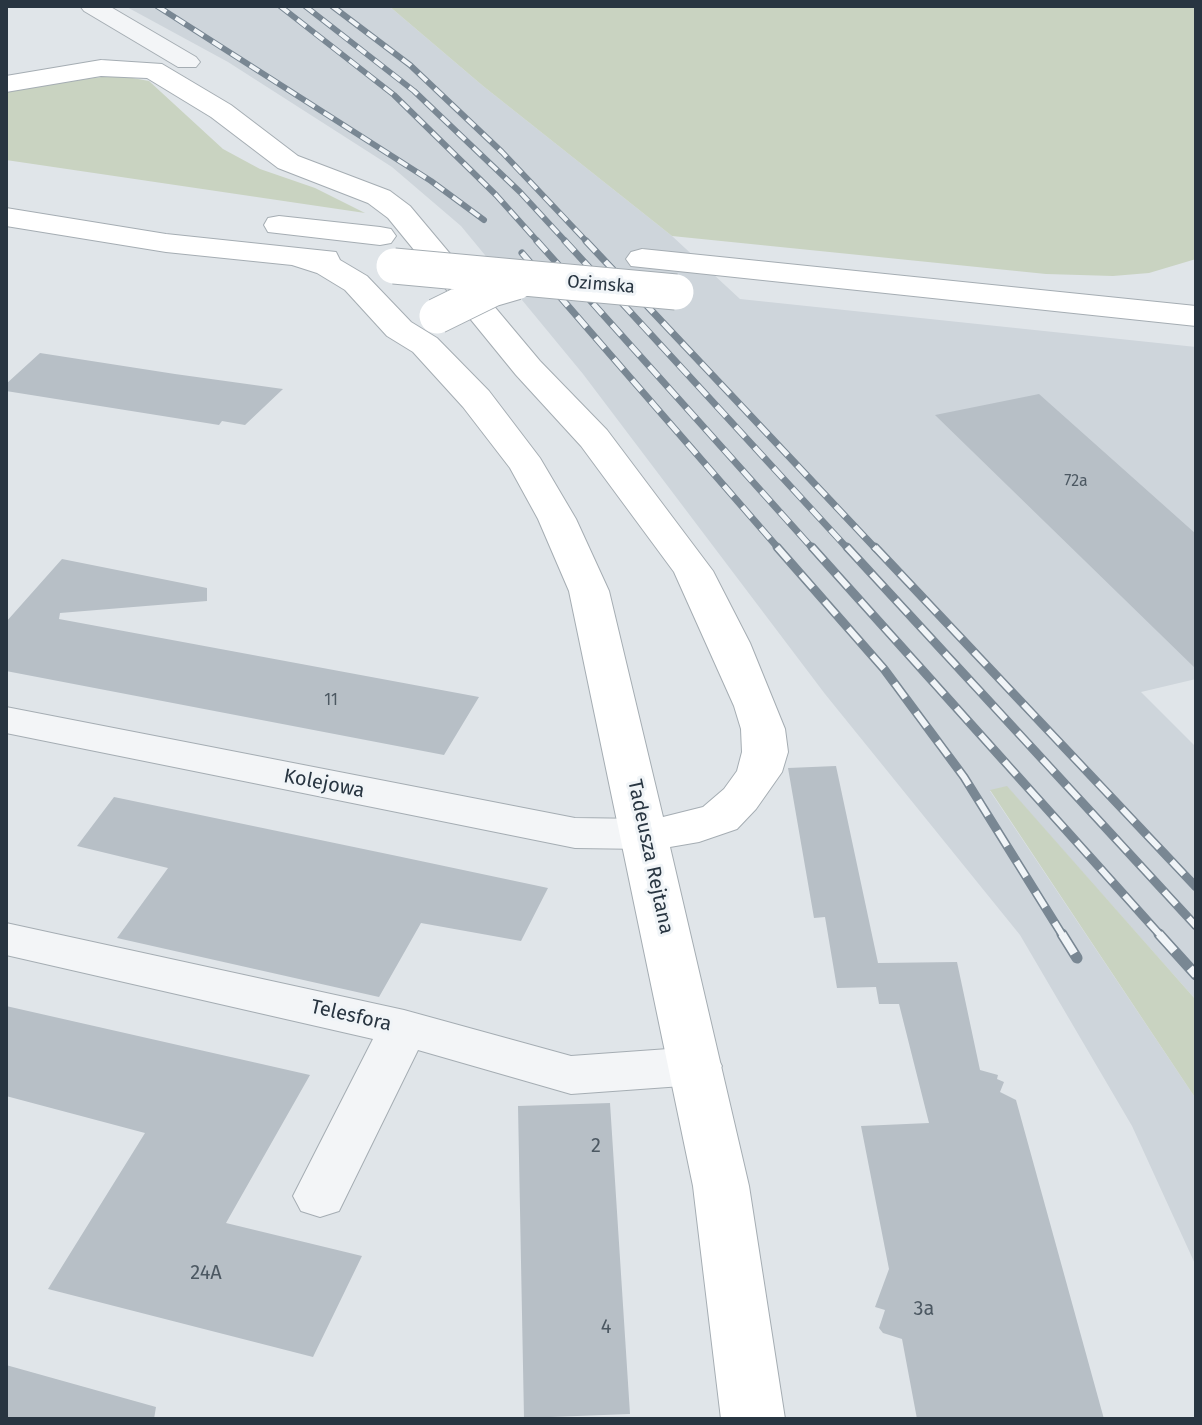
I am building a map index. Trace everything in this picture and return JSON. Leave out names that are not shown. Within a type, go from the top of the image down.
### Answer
[{"type":"street","points":[[92,6],[139,49],[288,162],[379,197],[399,212],[528,368],[594,438],[693,571],[756,706],[765,752],[759,772],[740,799],[720,818],[682,831],[644,834]]},
{"type":"street","points":[[6,84],[101,68],[139,49]]},
{"type":"street","points":[[6,71],[139,49],[187,62],[221,111]]},
{"type":"street","points":[[6,190],[86,201]]},
{"type":"street","name":"Ozimska","points":[[6,217],[166,243],[676,292],[1196,347]]},
{"type":"street","points":[[247,221],[503,246]]},
{"type":"street","name":"Tadeusza Rejtana","points":[[295,256],[328,266],[356,283],[399,329],[431,331],[509,442],[557,519],[589,591],[696,1066],[723,1201],[753,1419]]},
{"type":"street","name":"Ozimska","points":[[626,257],[1196,316]]},
{"type":"street","points":[[431,331],[506,284],[542,280]]},
{"type":"street","points":[[1050,299],[1196,293]]},
{"type":"street","name":"Kolejowa","points":[[6,720],[561,831],[644,834]]},
{"type":"street","name":"Telesfora","points":[[6,939],[404,1028],[571,1075],[696,1066]]},
{"type":"street","points":[[320,1196],[404,1028]]},
{"type":"shaded area","points":[[125,6],[389,6],[483,86],[672,236],[740,299],[1196,347],[1196,679],[1141,692],[1196,747],[1196,1000],[1007,787],[990,791],[1196,1099],[1196,1266],[1132,1126],[1020,935],[825,694],[583,374],[461,226],[392,167],[228,62]]},
{"type":"green space","points":[[389,6],[1196,6],[1196,259],[1149,273],[1113,276],[1046,274],[672,236],[483,86]]},
{"type":"green space","points":[[116,75],[149,81],[223,149],[260,169],[315,188],[365,213],[6,160],[6,90]]},
{"type":"green space","points":[[1007,786],[1196,1000],[1196,1099],[990,790]]},
{"type":"building","points":[[40,353],[283,389],[245,425],[222,421],[219,425],[6,391],[6,384]]},
{"type":"building","points":[[1039,394],[1196,534],[1196,669],[935,415]]},
{"type":"building","points":[[62,559],[207,588],[207,601],[60,613],[59,619],[479,697],[444,755],[6,671],[6,622]]},
{"type":"building","points":[[836,766],[878,963],[957,962],[980,1070],[998,1075],[997,1079],[1004,1082],[1000,1092],[1016,1100],[1104,1419],[917,1419],[902,1339],[883,1333],[879,1328],[885,1310],[875,1307],[889,1269],[861,1126],[929,1123],[899,1004],[879,1004],[876,987],[837,988],[825,917],[814,918],[788,768]]},
{"type":"building","points":[[114,797],[548,888],[521,941],[421,923],[379,997],[117,938],[168,868],[77,846]]},
{"type":"building","points":[[6,1006],[310,1075],[226,1223],[362,1256],[313,1357],[48,1289],[145,1133],[6,1096]]},
{"type":"building","points":[[610,1103],[630,1414],[524,1418],[518,1106]]},
{"type":"building","points":[[6,1365],[156,1407],[154,1419],[6,1419]]},
{"type":"railway","points":[[157,6],[431,181],[484,220]]},
{"type":"railway","points":[[280,6],[394,95],[496,195],[539,243]]},
{"type":"railway","points":[[305,6],[414,91],[520,192],[567,243]]},
{"type":"railway","points":[[332,6],[410,65],[502,152],[588,243]]},
{"type":"railway","points":[[537,241],[813,549]]},
{"type":"railway","points":[[565,241],[848,549]]},
{"type":"railway","points":[[586,241],[876,549]]},
{"type":"railway","points":[[522,253],[779,549]]},
{"type":"railway","points":[[777,547],[884,669],[964,777],[1063,936]]},
{"type":"railway","points":[[812,547],[1161,936]]},
{"type":"railway","points":[[847,547],[1196,926]]},
{"type":"railway","points":[[875,547],[1196,887]]},
{"type":"railway","points":[[1062,934],[1077,958]]},
{"type":"railway","points":[[1159,934],[1196,975]]}]
